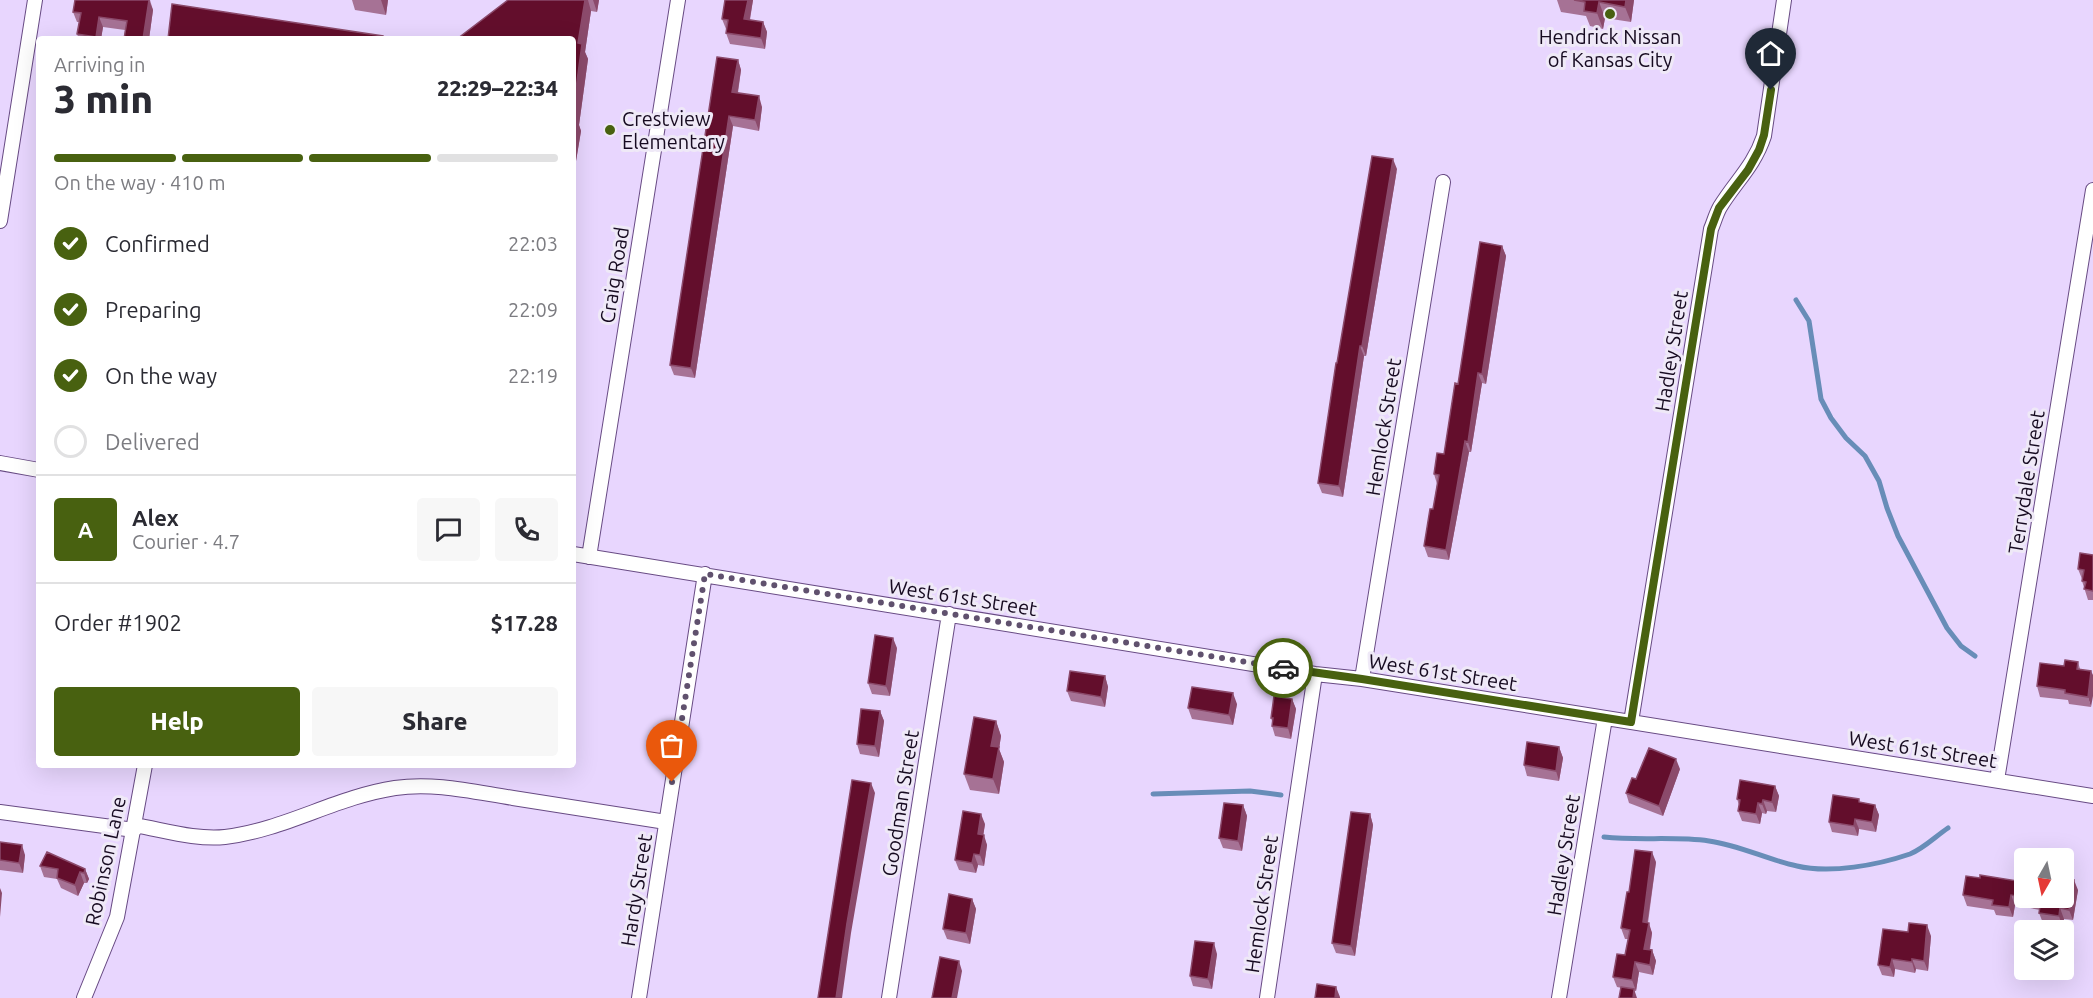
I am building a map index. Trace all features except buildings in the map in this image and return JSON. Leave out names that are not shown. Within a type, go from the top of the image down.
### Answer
[{"type":"street","points":[[0,221],[32,67],[35,0]]},
{"type":"street","name":"Craig Road","points":[[589,557],[678,0]]},
{"type":"street","name":"Hadley Street","points":[[1631,722],[1711,229],[1719,208],[1748,170],[1764,135],[1784,0]]},
{"type":"street","name":"Hemlock Street","points":[[1362,679],[1443,182]]},
{"type":"street","name":"Terrydale Street","points":[[1997,780],[2093,190]]},
{"type":"street","points":[[0,463],[36,469]]},
{"type":"street","name":"West 61st Street","points":[[576,555],[2093,796]]},
{"type":"street","name":"Hardy Street","points":[[639,998],[705,574]]},
{"type":"street","name":"Goodman Street","points":[[889,998],[950,614]]},
{"type":"street","name":"Hemlock Street","points":[[1268,998],[1315,674]]},
{"type":"street","name":"Hadley Street","points":[[1559,998],[1605,718]]},
{"type":"street","name":"Robinson Lane","points":[[84,998],[117,917],[144,768]]},
{"type":"street","points":[[0,812],[198,837],[223,837],[262,830],[377,792],[423,786],[461,789],[666,822]]},
{"type":"waterway","points":[[1796,300],[1809,321],[1821,399],[1831,418],[1846,438],[1865,456],[1879,481],[1898,536],[1947,628],[1961,646],[1975,656]]},
{"type":"waterway","points":[[1153,794],[1250,791],[1281,795]]},
{"type":"waterway","points":[[1604,837],[1709,841],[1786,863],[1810,868],[1839,869],[1869,865],[1910,854],[1925,846],[1948,828]]},
{"type":"way so far","points":[[672,782],[705,574],[1283,668]]},
{"type":"place","name":"Hendrick Nissan of Kansas City","points":[[1610,14]]},
{"type":"place","name":"Crestview Elementary","points":[[610,130]]},
{"type":"route","points":[[1283,668],[1631,722],[1711,229],[1719,208],[1748,170],[1759,150],[1764,135],[1771,90]]}]
